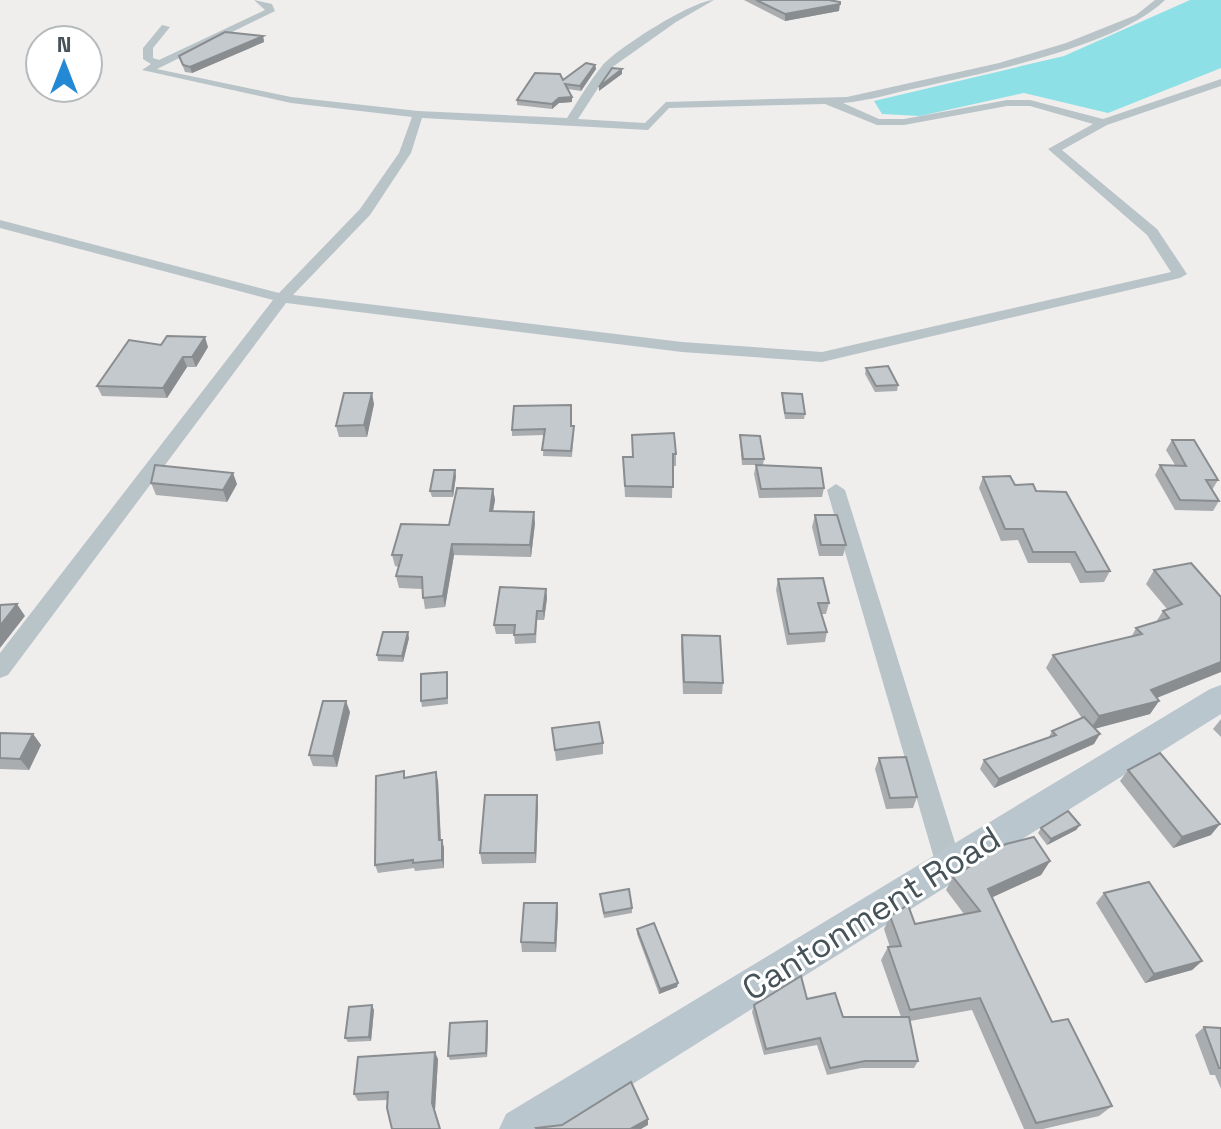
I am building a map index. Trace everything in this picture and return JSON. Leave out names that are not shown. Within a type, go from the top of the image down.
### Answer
[{"type":"street","points":[[258,0],[269,6],[270,11],[147,70],[291,100],[418,114],[648,127],[666,105],[847,100],[1001,66],[1069,45],[1139,17],[1161,0]]},
{"type":"street","points":[[570,122],[607,66],[673,20],[710,0]]},
{"type":"street","points":[[159,64],[148,59],[148,48],[165,27]]},
{"type":"street","points":[[0,224],[282,298],[682,347],[822,357],[1180,274],[1152,232],[1054,149],[1103,123],[1221,82]]},
{"type":"street","points":[[826,100],[877,122],[904,122],[1007,103],[1030,103],[1103,123]]},
{"type":"street","points":[[0,669],[282,298],[365,212],[405,153],[418,114]]},
{"type":"street","points":[[836,490],[949,865]]},
{"type":"street","name":"Cantonment Road","points":[[521,1129],[1221,698]]},
{"type":"water","points":[[1190,0],[1221,0],[1221,68],[1108,113],[1024,93],[920,116],[882,114],[874,101],[1064,56]]},
{"type":"building","points":[[756,0],[829,0],[840,4],[785,14]]},
{"type":"building","points":[[225,32],[263,36],[190,67],[183,65],[179,56]]},
{"type":"building","points":[[586,63],[595,65],[580,86],[565,84],[572,97],[559,98],[552,104],[517,100],[535,73],[560,74],[563,80]]},
{"type":"building","points":[[612,68],[622,69],[599,87]]},
{"type":"building","points":[[167,336],[205,337],[192,357],[183,357],[163,388],[97,386],[129,340],[161,345]]},
{"type":"building","points":[[888,366],[898,385],[876,386],[866,368]]},
{"type":"building","points":[[344,393],[372,393],[364,425],[336,426]]},
{"type":"building","points":[[782,393],[802,394],[805,414],[785,413]]},
{"type":"building","points":[[571,405],[571,426],[574,426],[571,451],[542,450],[545,429],[512,430],[514,406]]},
{"type":"building","points":[[674,433],[673,487],[625,486],[623,457],[633,457],[632,435]]},
{"type":"building","points":[[740,435],[760,436],[764,459],[743,459]]},
{"type":"building","points":[[1172,440],[1194,440],[1218,480],[1206,480],[1219,501],[1180,500],[1160,465],[1186,466]]},
{"type":"building","points":[[155,465],[233,473],[223,490],[151,483]]},
{"type":"building","points":[[756,465],[821,468],[824,488],[761,489]]},
{"type":"building","points":[[434,470],[455,470],[452,491],[430,491]]},
{"type":"building","points":[[1010,476],[1015,485],[1033,484],[1036,491],[1066,492],[1110,571],[1086,572],[1075,552],[1033,552],[1023,529],[1005,529],[983,477]]},
{"type":"building","points":[[457,488],[493,489],[490,511],[534,512],[530,545],[452,544],[443,596],[423,598],[422,577],[396,576],[402,555],[392,555],[401,524],[449,525]]},
{"type":"building","points":[[815,515],[837,515],[846,545],[821,545]]},
{"type":"building","points":[[1191,563],[1221,597],[1221,662],[1151,690],[1159,701],[1099,716],[1053,655],[1142,634],[1136,628],[1169,618],[1163,611],[1182,604],[1154,570]]},
{"type":"building","points":[[823,578],[829,603],[818,603],[827,632],[789,634],[778,579]]},
{"type":"building","points":[[500,587],[546,589],[543,611],[537,611],[535,634],[514,635],[515,625],[494,625]]},
{"type":"building","points":[[17,604],[0,626],[0,605]]},
{"type":"building","points":[[383,632],[408,632],[402,656],[377,655]]},
{"type":"building","points":[[682,635],[720,636],[723,683],[684,682]]},
{"type":"building","points":[[447,672],[447,698],[421,701],[421,674]]},
{"type":"building","points":[[323,701],[346,701],[333,756],[309,755]]},
{"type":"building","points":[[1084,717],[1100,734],[999,779],[984,760],[1056,735],[1052,731]]},
{"type":"building","points":[[599,722],[603,743],[555,750],[552,728]]},
{"type":"building","points":[[0,733],[33,734],[20,759],[0,758]]},
{"type":"building","points":[[1160,753],[1220,824],[1182,837],[1128,770]]},
{"type":"building","points":[[906,757],[917,797],[890,798],[879,758]]},
{"type":"building","points":[[404,771],[404,778],[436,772],[442,860],[375,865],[376,776]]},
{"type":"building","points":[[485,795],[537,795],[535,853],[480,853]]},
{"type":"building","points":[[1068,811],[1080,825],[1051,839],[1041,828]]},
{"type":"building","points":[[1034,837],[1050,861],[988,889],[1052,1022],[1068,1019],[1112,1106],[1036,1123],[980,998],[910,1010],[888,947],[901,946],[890,916],[908,905],[915,924],[980,911],[953,877],[1006,844]]},
{"type":"building","points":[[1149,882],[1202,961],[1154,974],[1104,893]]},
{"type":"building","points":[[629,889],[632,908],[604,913],[600,894]]},
{"type":"building","points":[[524,903],[557,903],[555,943],[521,942]]},
{"type":"building","points":[[654,923],[678,983],[660,989],[637,929]]},
{"type":"building","points":[[801,976],[807,999],[835,993],[843,1017],[909,1017],[918,1061],[865,1061],[830,1068],[820,1038],[766,1049],[754,1005]]},
{"type":"building","points":[[372,1005],[369,1037],[345,1038],[349,1007]]},
{"type":"building","points":[[487,1021],[486,1053],[448,1056],[450,1023]]},
{"type":"building","points":[[1204,1027],[1221,1028],[1221,1068],[1219,1068]]},
{"type":"building","points":[[435,1052],[432,1103],[440,1129],[392,1129],[387,1108],[388,1092],[354,1094],[358,1057]]},
{"type":"building","points":[[631,1082],[648,1119],[630,1129],[536,1128],[562,1125]]}]
